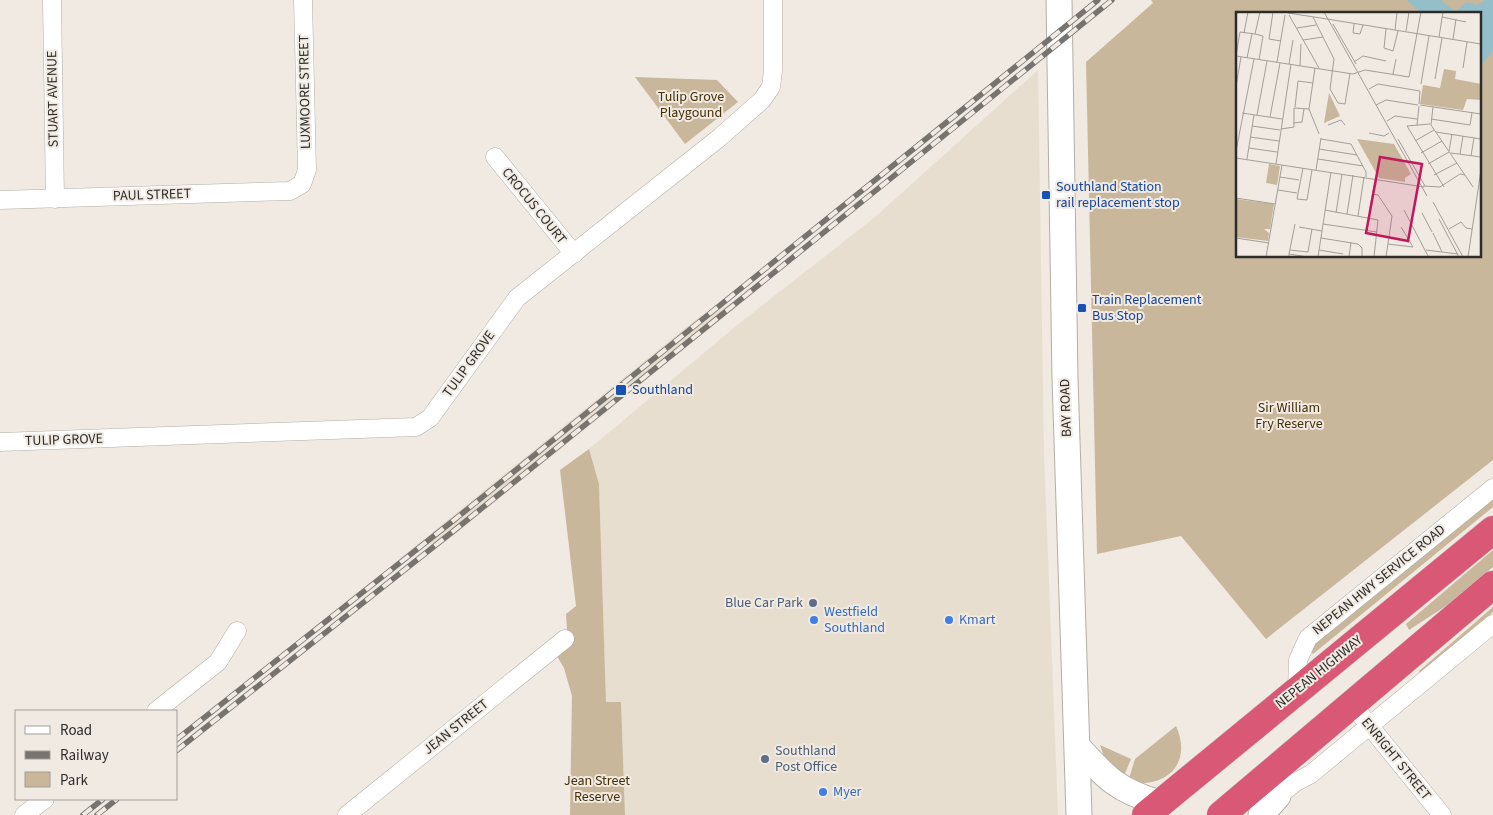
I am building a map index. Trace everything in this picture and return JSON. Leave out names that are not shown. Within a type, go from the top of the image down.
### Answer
[{"type":"highway","name":"NEPEAN HIGHWAY","points":[[1153,809],[1493,530]]},
{"type":"highway","points":[[1221,815],[1271,787],[1352,703],[1493,585]]},
{"type":"main road","name":"BAY ROAD","points":[[1059,0],[1065,378],[1079,815]]},
{"type":"main road","points":[[1077,746],[1099,770],[1124,791],[1153,809]]},
{"type":"main road","points":[[1261,815],[1271,787]]},
{"type":"street","name":"STUART AVENUE","points":[[52,0],[55,199]]},
{"type":"street","name":"LUXMOORE STREET","points":[[302,184],[307,170],[303,0]]},
{"type":"street","name":"TULIP GROVE","points":[[0,442],[416,426],[430,418],[517,298],[747,116],[762,100],[771,87],[773,70],[773,0]]},
{"type":"street","name":"CROCUS COURT","points":[[495,157],[574,254]]},
{"type":"street","name":"PAUL STREET","points":[[0,200],[290,191],[302,184]]},
{"type":"street","name":"NEPEAN HWY SERVICE ROAD","points":[[1297,691],[1298,660],[1308,638],[1493,488]]},
{"type":"street","points":[[1271,787],[1296,782],[1310,774],[1493,624]]},
{"type":"street","points":[[157,710],[218,662],[237,631]]},
{"type":"street","name":"JEAN STREET","points":[[347,815],[565,639]]},
{"type":"street","name":"ENRIGHT STREET","points":[[1352,703],[1442,815]]},
{"type":"street","points":[[24,815],[44,800]]},
{"type":"shaded area","points":[[1038,70],[1044,453],[1058,815],[625,815],[621,702],[606,702],[599,484],[589,449],[741,322],[874,218]]},
{"type":"shaded area","points":[[746,299],[453,536],[408,552],[700,316]]},
{"type":"green space","name":"Sir William Fry Reserve","points":[[1151,0],[1493,0],[1493,460],[1266,639],[1181,536],[1097,554],[1086,62],[1153,3]]},
{"type":"green space","name":"Tulip Grove Playgound","points":[[635,77],[717,80],[738,102],[685,144]]},
{"type":"green space","name":"Jean Street Reserve","points":[[589,449],[599,484],[606,702],[621,702],[625,815],[570,815],[572,696],[564,668],[557,656],[568,647],[566,614],[576,606],[560,470]]},
{"type":"green space","points":[[1493,495],[1493,507],[1313,654],[1309,650],[1317,639]]},
{"type":"green space","points":[[1493,550],[1493,567],[1449,604],[1409,630],[1406,624]]},
{"type":"green space","points":[[1493,607],[1493,612],[1420,674],[1419,671]]},
{"type":"green space","points":[[1176,726],[1181,752],[1173,771],[1154,782],[1128,782],[1135,759]]},
{"type":"green space","points":[[1100,745],[1131,759],[1122,781],[1108,769]]},
{"type":"water","points":[[1407,0],[1441,0],[1455,12],[1420,12]]},
{"type":"water","points":[[1485,0],[1493,0],[1493,51],[1480,66],[1480,12],[1455,12],[1466,2],[1477,5]]},
{"type":"railway","points":[[178,738],[454,520],[1098,0]]},
{"type":"railway","points":[[178,749],[456,529],[1112,0]]},
{"type":"railway","points":[[83,815],[102,800]]},
{"type":"railway","points":[[97,815],[116,800]]},
{"type":"place","name":"Southland Station rail replacement stop","points":[[1046,195]]},
{"type":"place","name":"Train Replacement Bus Stop","points":[[1082,308]]},
{"type":"place","name":"Southland","points":[[621,390]]},
{"type":"place","name":"Blue Car Park","points":[[813,603]]},
{"type":"place","name":"Westfield Southland","points":[[814,620]]},
{"type":"place","name":"Kmart","points":[[949,620]]},
{"type":"place","name":"Southland Post Office","points":[[765,759]]},
{"type":"place","name":"Myer","points":[[823,792]]}]
